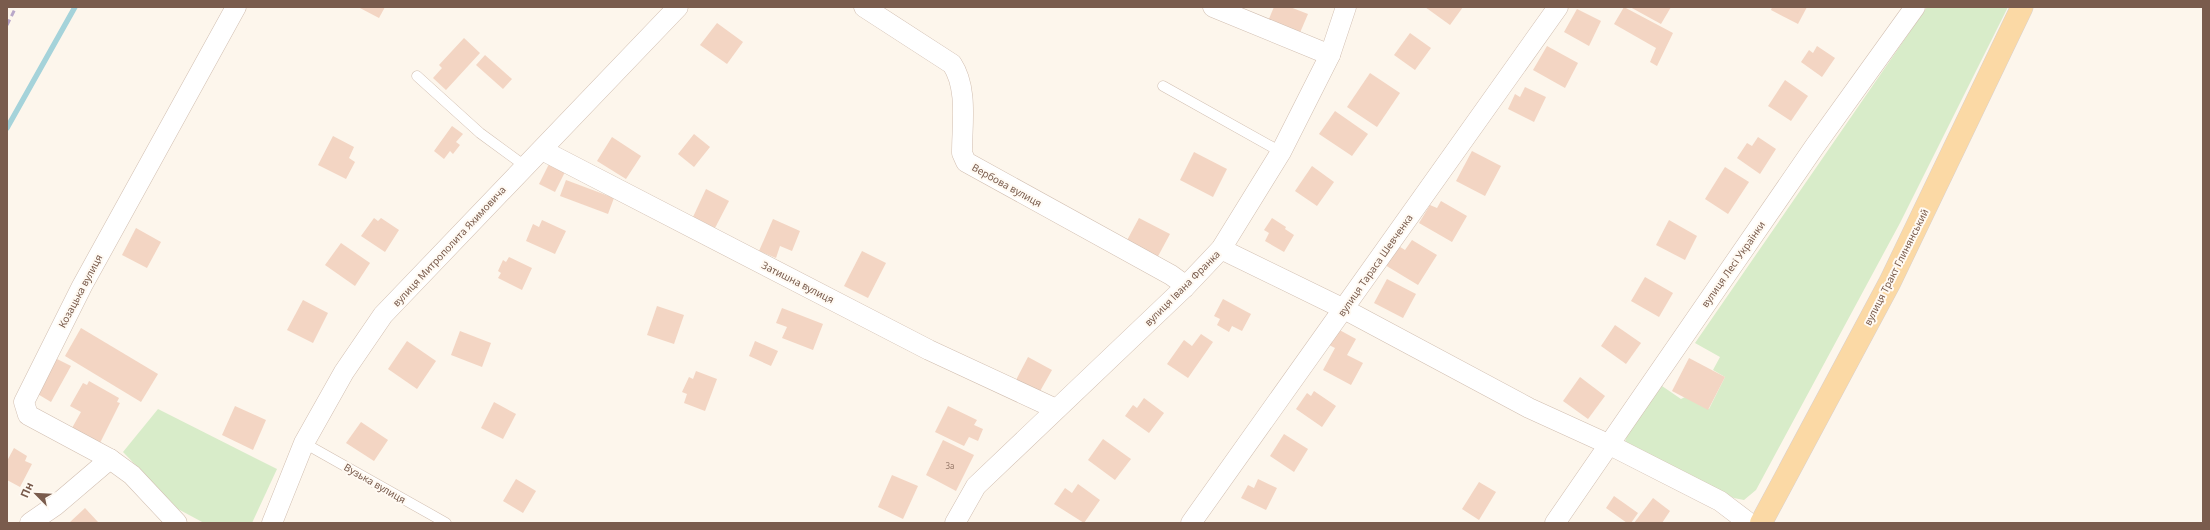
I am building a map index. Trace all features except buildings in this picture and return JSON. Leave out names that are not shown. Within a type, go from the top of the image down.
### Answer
[{"type":"main road","name":"вулиця Тракт Глинянський","points":[[1761,523],[1890,282],[2022,7]]},
{"type":"street","name":"Козацька вулиця","points":[[177,523],[132,475],[110,459],[28,415],[24,406],[24,398],[82,286],[236,7]]},
{"type":"street","name":"вулиця Митрополита Яхимовича","points":[[272,523],[304,443],[344,372],[383,316],[678,7]]},
{"type":"street","name":"Вербова вулиця","points":[[864,7],[952,64],[958,73],[962,87],[962,152],[966,162],[1171,275],[1182,283],[1184,288]]},
{"type":"street","points":[[1213,7],[1330,55]]},
{"type":"street","name":"вулиця Івана Франка","points":[[955,523],[976,486],[1184,288],[1221,249],[1281,152],[1330,55],[1346,7]]},
{"type":"street","name":"вулиця Тараса Шевченка","points":[[1190,523],[1558,7]]},
{"type":"street","name":"вулиця Лесі Українки","points":[[1555,523],[1608,444],[1815,146],[1915,7]]},
{"type":"street","name":"Затишна вулиця","points":[[542,150],[930,350],[1056,409]]},
{"type":"street","points":[[1221,249],[1344,309],[1529,408],[1608,444],[1720,501],[1750,523]]},
{"type":"street","points":[[30,523],[56,505],[110,459]]},
{"type":"lane","points":[[417,76],[480,133],[525,166]]},
{"type":"lane","points":[[1163,86],[1281,152]]},
{"type":"lane","name":"Вузька вулиця","points":[[304,443],[446,523]]},
{"type":"green space","points":[[1927,7],[2008,7],[1900,223],[1756,490],[1744,500],[1734,498],[1629,446],[1625,442],[1628,432],[1662,386],[1681,399],[1685,397],[1709,409],[1725,377],[1713,370],[1720,357],[1695,343]]},
{"type":"green space","points":[[158,409],[277,469],[252,523],[204,523],[178,509],[123,452]]},
{"type":"waterway","points":[[7,128],[75,7]]},
{"type":"railway","points":[[7,25],[16,7]]}]
